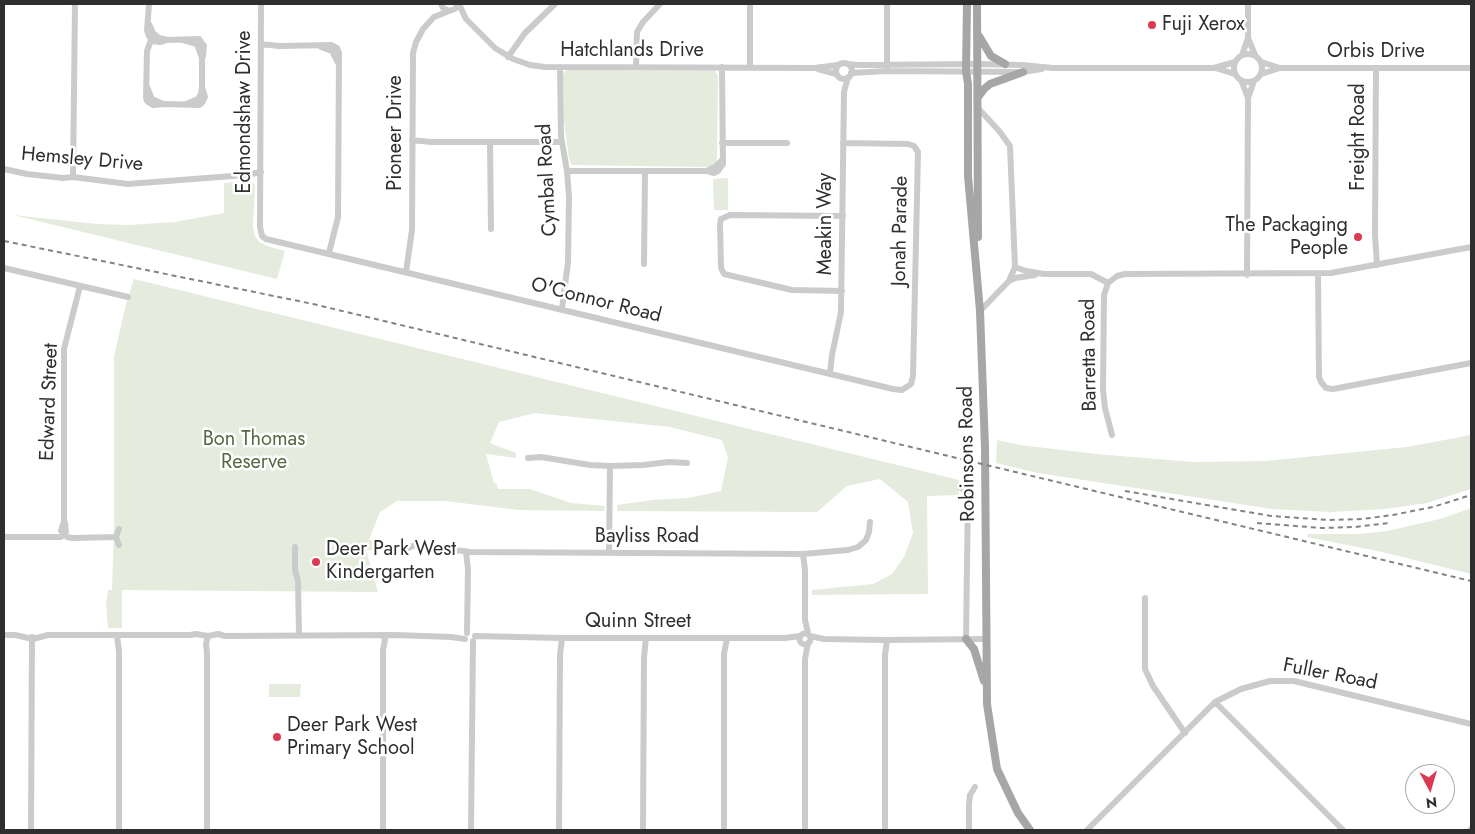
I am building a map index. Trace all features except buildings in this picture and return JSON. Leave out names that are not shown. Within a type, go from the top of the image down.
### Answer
[{"type":"main road","name":"Robinsons Road","points":[[968,4],[966,68],[968,84],[968,176],[978,269]]},
{"type":"main road","name":"Robinsons Road","points":[[977,4],[978,269],[985,448],[987,697]]},
{"type":"main road","points":[[978,34],[991,56],[1005,64]]},
{"type":"main road","points":[[978,98],[990,84],[1023,72]]},
{"type":"main road","points":[[966,639],[977,656],[987,697],[997,769],[1018,813],[1030,830]]},
{"type":"street","points":[[73,177],[75,4]]},
{"type":"street","points":[[148,4],[147,33],[153,39],[184,40],[197,44],[202,58],[202,87],[198,99],[184,104],[165,104],[152,99],[147,86],[147,50],[153,39]]},
{"type":"street","name":"Edmondshaw Drive","points":[[261,4],[261,221],[264,235]]},
{"type":"street","name":"Pioneer Drive","points":[[403,271],[412,230],[413,53],[420,35],[434,18],[441,4]]},
{"type":"street","name":"Hatchlands Drive","points":[[441,4],[445,10],[466,19]]},
{"type":"street","name":"Pioneer Drive","points":[[434,18],[455,9],[458,4]]},
{"type":"street","name":"Hatchlands Drive","points":[[458,4],[466,19],[495,48],[511,58],[530,66],[814,68],[838,65]]},
{"type":"street","points":[[511,58],[525,33],[555,4]]},
{"type":"street","points":[[636,67],[637,32],[643,22],[660,4]]},
{"type":"street","points":[[750,4],[750,68]]},
{"type":"street","points":[[887,4],[887,68]]},
{"type":"street","points":[[887,68],[849,75],[843,78],[838,76],[836,69],[838,65],[843,63],[887,68],[966,68],[1005,64],[1053,68],[1214,68],[1235,62],[1242,55],[1248,38],[1248,4]]},
{"type":"street","points":[[1247,275],[1248,98],[1254,81],[1261,74],[1262,70],[1261,62],[1255,55],[1248,38]]},
{"type":"street","points":[[261,46],[319,46],[332,51],[338,64],[338,217],[329,253]]},
{"type":"street","points":[[1242,55],[1255,55]]},
{"type":"street","points":[[1235,62],[1235,74]]},
{"type":"street","name":"Orbis Drive","points":[[1261,62],[1280,68],[1471,68]]},
{"type":"street","points":[[847,64],[851,69],[849,75]]},
{"type":"street","name":"Cymbal Road","points":[[559,309],[568,262],[569,197],[562,142],[560,67]]},
{"type":"street","points":[[978,67],[1023,72],[1053,68]]},
{"type":"street","points":[[567,171],[707,171],[716,166],[722,160],[722,68]]},
{"type":"street","name":"Hatchlands Drive","points":[[814,68],[838,76]]},
{"type":"street","points":[[1214,68],[1235,74],[1241,80],[1248,98]]},
{"type":"street","name":"Orbis Drive","points":[[1261,74],[1280,68]]},
{"type":"street","name":"Freight Road","points":[[1376,68],[1375,235],[1377,265]]},
{"type":"street","name":"Meakin Way","points":[[827,373],[840,317],[842,291],[844,92],[849,75]]},
{"type":"street","name":"Meakin Way","points":[[838,76],[844,92]]},
{"type":"street","points":[[1241,80],[1254,81]]},
{"type":"street","points":[[978,108],[1010,146],[1015,267],[1009,281]]},
{"type":"street","points":[[412,142],[562,142]]},
{"type":"street","points":[[490,142],[491,228]]},
{"type":"street","points":[[722,143],[787,143]]},
{"type":"street","name":"Jonah Parade","points":[[843,143],[908,144],[914,146],[918,152],[914,350],[912,381],[908,388]]},
{"type":"street","name":"Hemsley Drive","points":[[4,169],[27,174],[63,178],[73,177],[128,184],[261,174]]},
{"type":"street","points":[[644,264],[645,171]]},
{"type":"street","points":[[842,291],[792,290],[737,277],[726,271],[721,265],[721,230],[725,221],[736,216],[843,216]]},
{"type":"street","name":"O'Connor Road","points":[[264,235],[276,241],[893,389],[902,390],[908,388]]},
{"type":"street","name":"Barretta Road","points":[[1112,435],[1105,408],[1103,390],[1104,295],[1108,283],[1117,276],[1125,274],[1318,274],[1471,247]]},
{"type":"street","points":[[1015,267],[1044,274]]},
{"type":"street","points":[[4,268],[128,297]]},
{"type":"street","points":[[980,311],[1009,281],[1015,278],[1044,274],[1091,274],[1108,283]]},
{"type":"street","points":[[1318,274],[1319,377],[1320,382],[1326,388],[1333,389],[1471,363]]},
{"type":"street","name":"Edward Street","points":[[64,533],[64,349],[80,286]]},
{"type":"street","points":[[528,458],[542,457],[574,463],[610,466],[669,462],[686,463]]},
{"type":"street","points":[[609,553],[610,466]]},
{"type":"street","name":"Robinsons Road","points":[[961,488],[968,492],[966,639]]},
{"type":"street","name":"Bayliss Road","points":[[406,549],[415,545],[427,545],[469,552],[805,554],[848,550],[858,547],[866,540],[870,522]]},
{"type":"street","points":[[119,529],[116,537],[119,545]]},
{"type":"street","points":[[4,537],[49,537],[64,533],[73,538],[116,537]]},
{"type":"street","points":[[295,547],[295,570],[298,581],[298,636]]},
{"type":"street","points":[[469,552],[469,619],[472,656],[471,830]]},
{"type":"street","points":[[805,554],[805,830]]},
{"type":"street","points":[[1145,598],[1145,668],[1153,686],[1185,733]]},
{"type":"street","name":"Quinn Street","points":[[4,635],[20,633],[31,638],[42,633],[48,635],[119,636],[196,634],[207,638],[218,634],[224,636],[373,635],[383,639],[400,636],[885,640],[986,639]]},
{"type":"street","points":[[119,636],[119,830]]},
{"type":"street","points":[[31,638],[31,830]]},
{"type":"street","points":[[207,638],[207,830]]},
{"type":"street","points":[[559,830],[560,638]]},
{"type":"street","points":[[644,638],[644,830]]},
{"type":"street","points":[[724,638],[724,830]]},
{"type":"street","points":[[383,639],[383,830]]},
{"type":"street","points":[[885,640],[885,830]]},
{"type":"street","name":"Fuller Road","points":[[1087,830],[1215,702],[1241,689],[1270,681],[1294,681],[1471,724]]},
{"type":"street","points":[[1215,702],[1343,830]]},
{"type":"street","points":[[969,830],[970,795],[975,787]]},
{"type":"green space","points":[[568,70],[715,71],[718,76],[717,162],[709,167],[572,165],[569,159],[564,120],[563,75]]},
{"type":"green space","points":[[728,178],[728,210],[714,210],[713,179]]},
{"type":"green space","points":[[250,180],[255,185],[253,226],[255,236],[259,242],[267,246],[285,251],[277,279],[13,215],[97,224],[129,225],[175,222],[224,213],[224,183]]},
{"type":"green space","name":"Bon Thomas Reserve","points":[[134,279],[959,480],[959,495],[927,496],[928,594],[812,595],[812,590],[873,584],[892,574],[904,557],[913,533],[908,502],[880,479],[847,486],[817,512],[617,511],[617,505],[652,500],[688,498],[721,491],[728,458],[722,440],[670,427],[535,413],[499,422],[490,443],[516,453],[516,458],[486,454],[494,483],[496,483],[498,489],[530,489],[571,503],[605,506],[604,511],[519,510],[445,501],[397,501],[380,512],[369,540],[397,547],[397,551],[366,550],[378,592],[122,590],[122,628],[108,628],[106,604],[108,590],[112,590],[114,530],[114,357],[126,304]]},
{"type":"green space","points":[[1471,435],[1471,489],[1427,503],[1385,509],[1330,512],[1272,509],[1038,473],[996,463],[997,440],[1020,445],[1096,454],[1192,462],[1265,461],[1407,447]]},
{"type":"green space","points":[[1471,508],[1471,574],[1382,552],[1307,537],[1308,534],[1359,534],[1387,531],[1440,519]]},
{"type":"green space","points":[[269,684],[301,684],[300,697],[269,697]]},
{"type":"railway","points":[[4,241],[313,304],[1471,581]]},
{"type":"railway","points":[[1125,491],[1271,516],[1328,520],[1362,519],[1393,515],[1433,507],[1471,495]]},
{"type":"railway","points":[[1257,523],[1322,528],[1389,523]]},
{"type":"place","name":"Fuji Xerox","points":[[1152,25]]},
{"type":"place","name":"The Packaging People","points":[[1358,237]]},
{"type":"place","name":"Deer Park West Kindergarten","points":[[316,562]]},
{"type":"place","name":"Deer Park West Primary School","points":[[277,737]]}]
